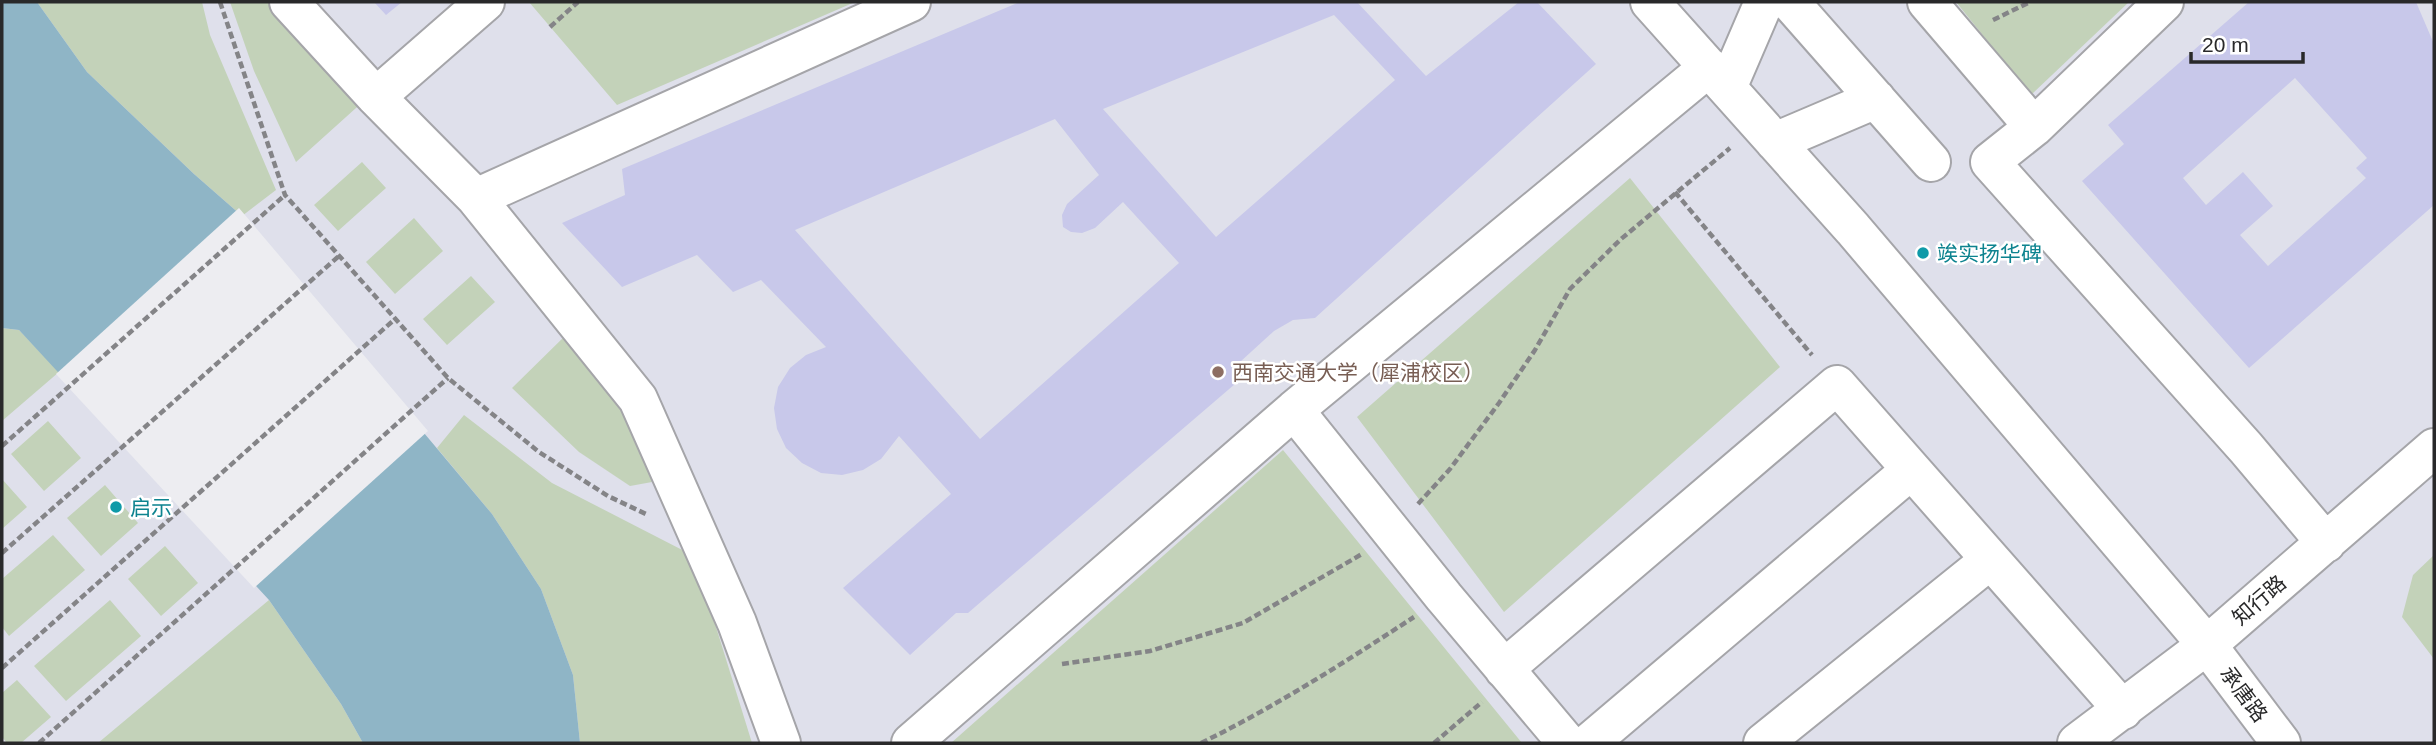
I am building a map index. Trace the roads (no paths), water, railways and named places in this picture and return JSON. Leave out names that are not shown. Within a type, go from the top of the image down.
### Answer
[{"type":"street","points":[[289,2],[376,97],[476,198],[638,399],[737,623],[781,743]]},
{"type":"street","points":[[376,97],[485,2]]},
{"type":"street","points":[[476,198],[911,2]]},
{"type":"street","name":"承唐路","points":[[1650,2],[1853,229],[2207,645],[2281,743]]},
{"type":"street","points":[[911,743],[1294,410],[1718,78],[1764,2]]},
{"type":"street","points":[[1790,2],[1931,162]]},
{"type":"street","points":[[1927,2],[2034,127]]},
{"type":"street","points":[[2164,2],[2034,127],[1990,162],[2237,438],[2326,543]]},
{"type":"street","points":[[1767,133],[1876,99]]},
{"type":"street","points":[[1504,669],[1838,385],[2123,709]]},
{"type":"street","points":[[1294,410],[1444,597],[1567,743]]},
{"type":"street","name":"知行路","points":[[2077,743],[2207,645],[2434,448]]},
{"type":"street","points":[[1589,743],[1911,470]]},
{"type":"street","points":[[1762,743],[1990,560]]},
{"type":"water","points":[[2,2],[37,2],[87,72],[242,216],[492,514],[541,589],[573,675],[580,743],[363,743],[341,704],[269,600],[19,330],[2,328]]},
{"type":"place","name":"竢实扬华碑","points":[[1923,253]]},
{"type":"place","name":"西南交通大学（犀浦校区）","points":[[1218,372]]},
{"type":"place","name":"启示","points":[[116,507]]}]
